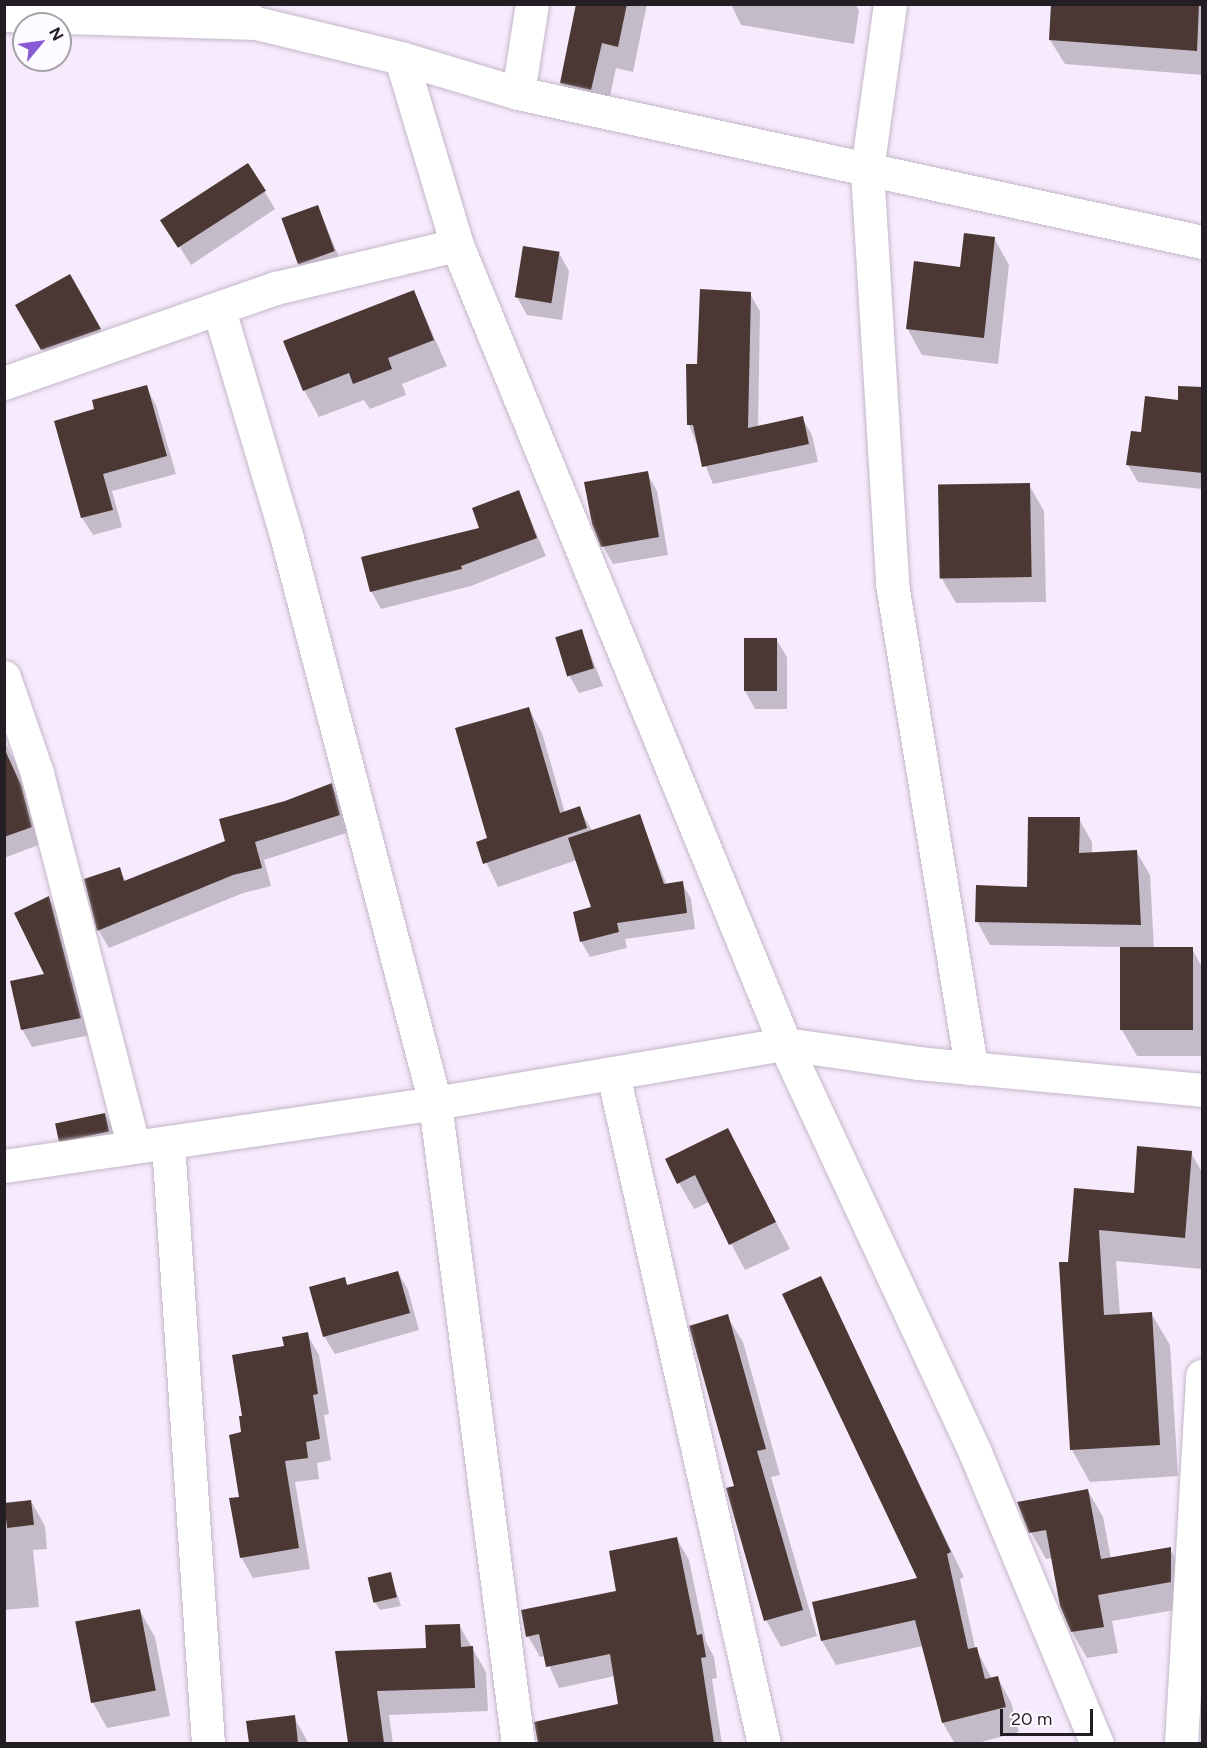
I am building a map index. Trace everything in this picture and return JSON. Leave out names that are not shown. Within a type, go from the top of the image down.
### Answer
[{"type":"street","points":[[226,4],[256,23]]},
{"type":"street","points":[[518,93],[532,4]]},
{"type":"street","points":[[890,4],[867,170],[892,584],[971,1069]]},
{"type":"street","points":[[4,15],[256,23],[401,58],[518,93],[1203,242]]},
{"type":"street","points":[[401,58],[457,245],[785,1044],[975,1452],[1096,1743]]},
{"type":"street","points":[[4,383],[219,310],[276,288],[457,245]]},
{"type":"street","points":[[219,310],[286,535],[435,1103],[518,1743]]},
{"type":"street","points":[[4,677],[37,773],[134,1148]]},
{"type":"street","points":[[4,1166],[435,1103],[785,1044],[971,1069],[1203,1090]]},
{"type":"street","points":[[613,1074],[764,1743]]},
{"type":"street","points":[[168,1143],[208,1743]]},
{"type":"street","points":[[1181,1743],[1203,1376]]},
{"type":"building","points":[[576,4],[627,4],[618,47],[602,43],[591,90],[560,83]]},
{"type":"building","points":[[1051,4],[1199,4],[1197,51],[1049,40]]},
{"type":"building","points":[[248,163],[266,191],[178,248],[160,220]]},
{"type":"building","points":[[318,205],[335,251],[298,264],[281,218]]},
{"type":"building","points":[[964,233],[995,237],[984,338],[906,329],[914,261],[960,267]]},
{"type":"building","points":[[523,246],[560,252],[551,303],[515,297]]},
{"type":"building","points":[[70,274],[101,329],[41,350],[15,305]]},
{"type":"building","points":[[700,289],[751,292],[748,428],[803,416],[809,444],[702,467],[693,425],[687,425],[686,364],[697,364]]},
{"type":"building","points":[[414,290],[434,340],[388,358],[392,369],[353,384],[349,373],[303,391],[283,341]]},
{"type":"building","points":[[147,385],[167,456],[103,474],[113,510],[81,518],[54,421],[94,409],[92,400]]},
{"type":"building","points":[[1178,386],[1203,387],[1203,473],[1126,465],[1131,431],[1141,432],[1145,396],[1178,400]]},
{"type":"building","points":[[648,471],[659,537],[601,547],[592,524],[584,482]]},
{"type":"building","points":[[1030,483],[1032,577],[940,579],[938,485]]},
{"type":"building","points":[[519,490],[537,538],[461,566],[462,569],[370,592],[361,557],[479,528],[472,508]]},
{"type":"building","points":[[582,629],[594,668],[567,676],[555,637]]},
{"type":"building","points":[[744,638],[777,638],[777,691],[744,691]]},
{"type":"building","points":[[529,707],[560,813],[580,806],[587,828],[483,864],[476,842],[487,838],[455,728]]},
{"type":"building","points":[[4,748],[21,785],[32,827],[4,837]]},
{"type":"building","points":[[332,783],[340,815],[255,842],[262,868],[233,875],[97,931],[84,879],[120,867],[124,881],[225,841],[219,819],[285,801]]},
{"type":"building","points":[[640,814],[664,884],[683,881],[687,913],[617,923],[619,932],[580,942],[573,912],[591,907],[568,838]]},
{"type":"building","points":[[1028,817],[1080,817],[1079,853],[1137,850],[1141,925],[975,922],[976,885],[1027,887]]},
{"type":"building","points":[[49,896],[81,1018],[21,1030],[10,981],[44,974],[14,913]]},
{"type":"building","points":[[1120,947],[1193,947],[1193,1030],[1120,1030]]},
{"type":"building","points":[[105,1113],[109,1132],[59,1142],[55,1124]]},
{"type":"building","points":[[728,1128],[776,1222],[729,1245],[695,1175],[677,1184],[665,1159]]},
{"type":"building","points":[[1137,1146],[1192,1151],[1185,1238],[1099,1230],[1104,1315],[1152,1312],[1160,1445],[1070,1450],[1059,1262],[1068,1262],[1074,1188],[1134,1193]]},
{"type":"building","points":[[398,1271],[410,1313],[323,1337],[309,1287],[345,1277],[347,1285]]},
{"type":"building","points":[[821,1276],[951,1552],[947,1554],[968,1649],[977,1647],[985,1679],[998,1676],[1006,1707],[942,1723],[915,1620],[821,1641],[812,1602],[917,1578],[782,1294]]},
{"type":"building","points":[[728,1314],[766,1449],[757,1451],[803,1610],[764,1621],[726,1488],[734,1486],[689,1326]]},
{"type":"building","points":[[308,1332],[318,1394],[313,1395],[320,1439],[306,1442],[308,1458],[285,1461],[299,1548],[240,1558],[229,1498],[239,1497],[229,1435],[241,1432],[239,1416],[242,1416],[232,1355],[284,1346],[282,1337]]},
{"type":"building","points":[[1088,1489],[1101,1559],[1171,1547],[1171,1582],[1098,1595],[1104,1627],[1071,1632],[1060,1606],[1046,1530],[1029,1533],[1017,1502]]},
{"type":"building","points":[[31,1500],[34,1525],[7,1528],[4,1503]]},
{"type":"building","points":[[677,1537],[697,1635],[702,1634],[706,1657],[701,1658],[714,1743],[538,1743],[534,1722],[618,1704],[610,1654],[546,1667],[539,1634],[526,1637],[521,1610],[616,1591],[609,1551]]},
{"type":"building","points":[[391,1572],[397,1597],[373,1603],[368,1577]]},
{"type":"building","points":[[140,1609],[156,1690],[91,1703],[75,1622]]},
{"type":"building","points":[[460,1624],[461,1647],[473,1646],[475,1688],[377,1691],[384,1743],[348,1743],[335,1651],[426,1648],[425,1625]]},
{"type":"building","points":[[295,1715],[298,1743],[249,1743],[246,1721]]}]
